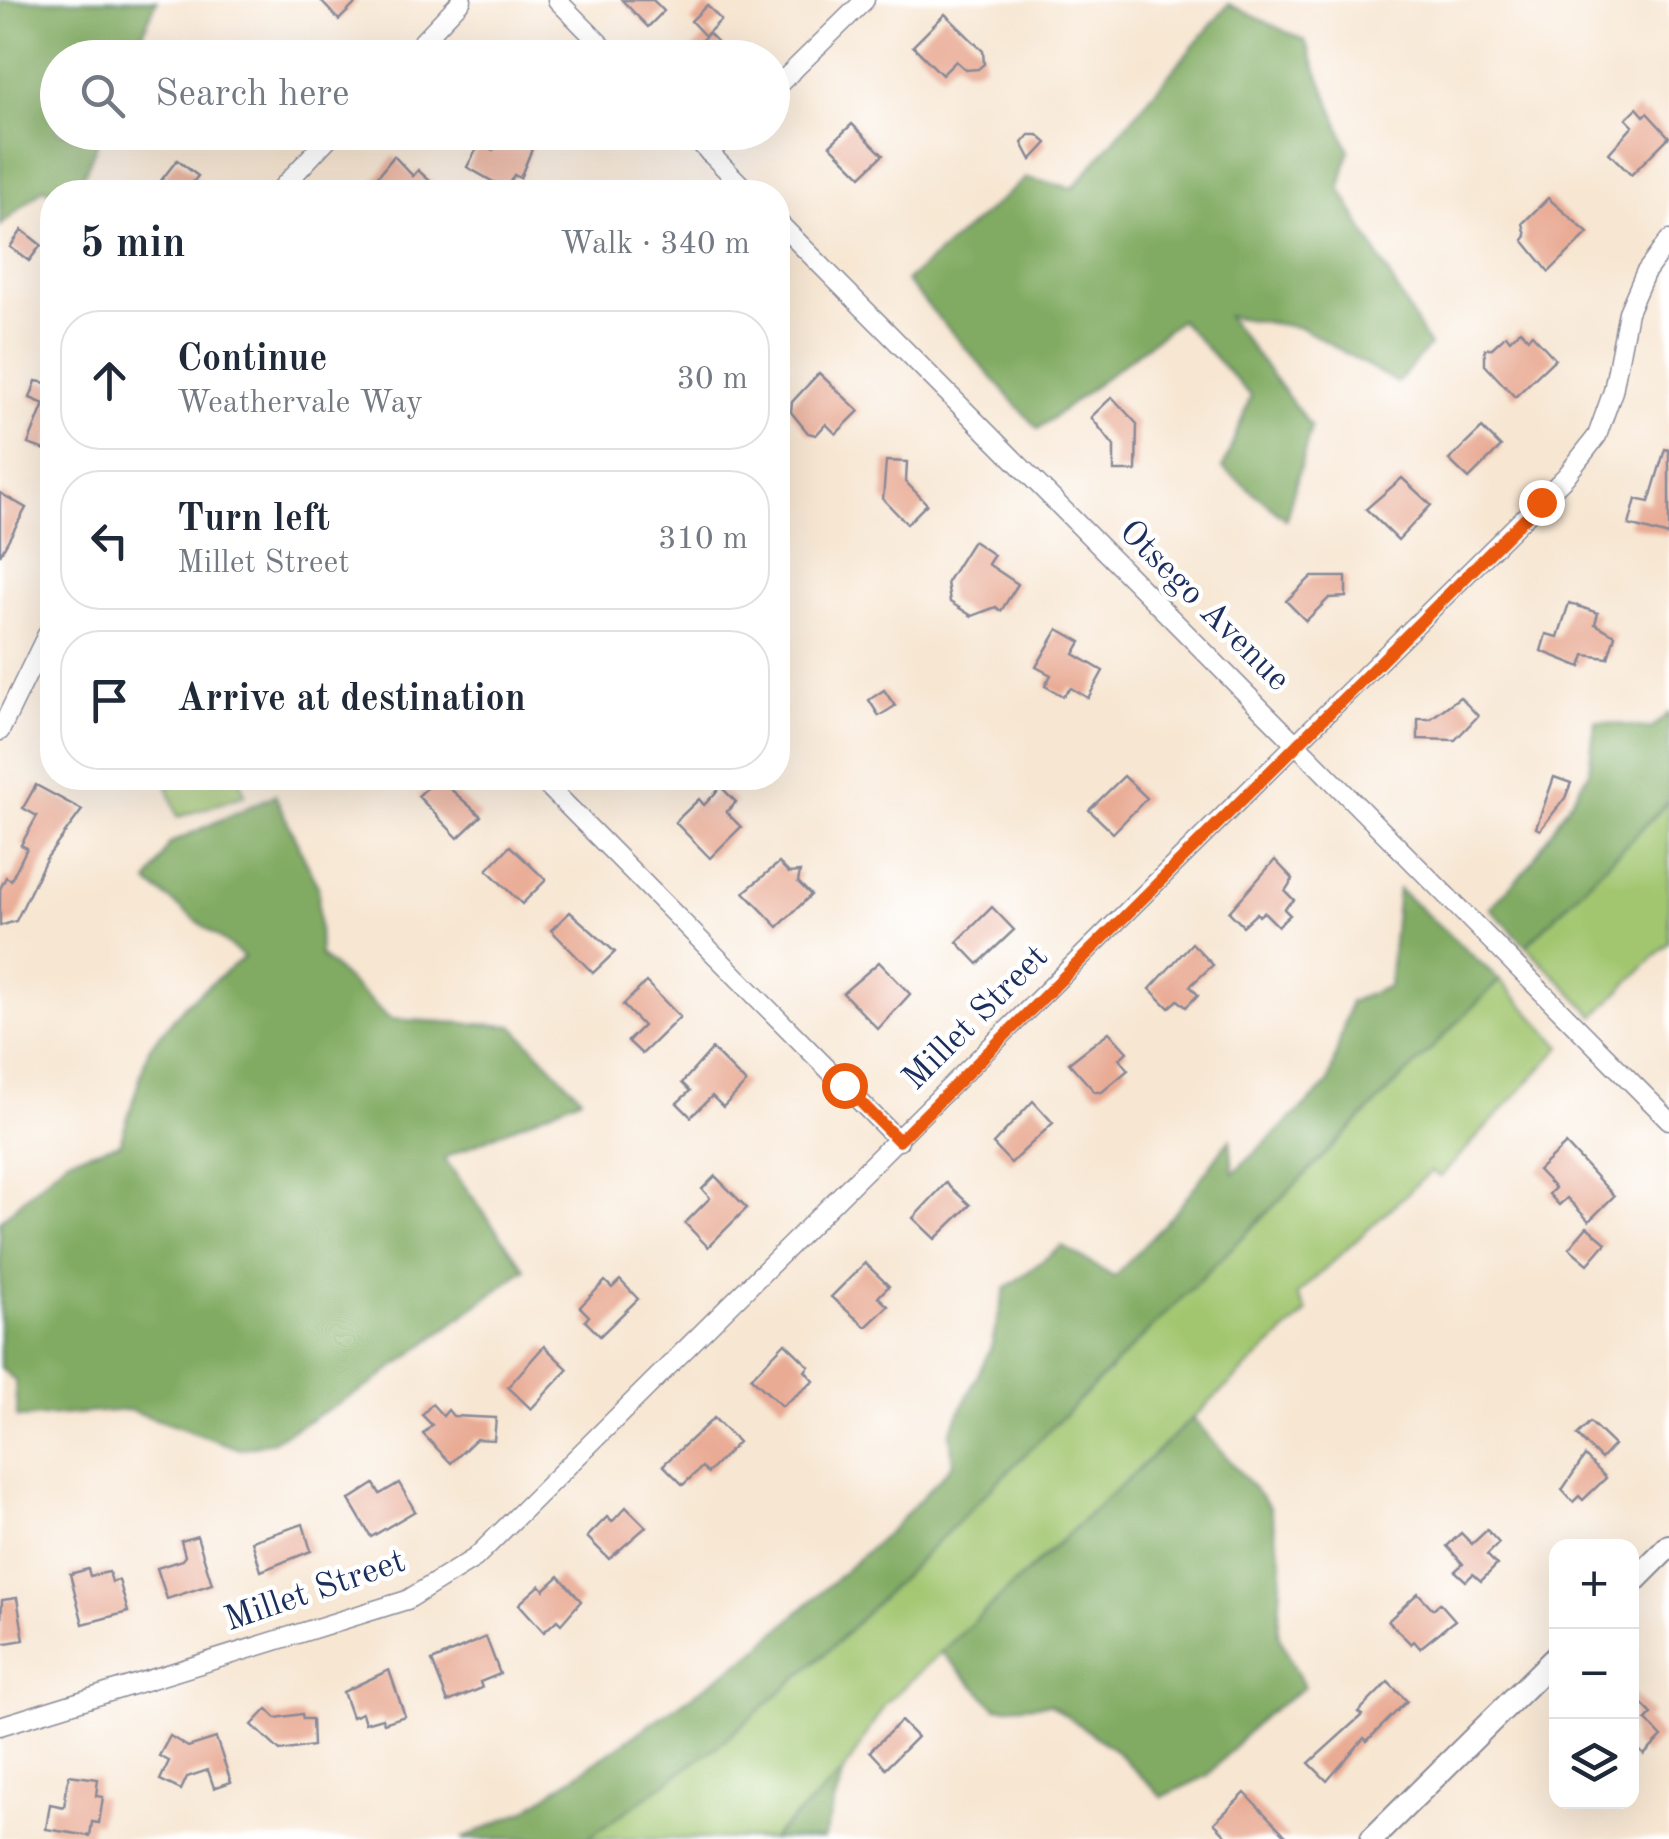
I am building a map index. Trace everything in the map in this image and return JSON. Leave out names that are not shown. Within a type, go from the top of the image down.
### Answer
[{"type":"street","points":[[423,40],[462,0]]},
{"type":"street","points":[[558,0],[597,40]]},
{"type":"street","points":[[790,73],[865,0]]},
{"type":"street","points":[[289,180],[317,150]]},
{"type":"street","points":[[706,150],[736,180]]},
{"type":"street","points":[[709,153],[712,150]]},
{"type":"street","name":"Otsego Avenue","points":[[790,234],[1669,1120]]},
{"type":"street","name":"Millet Street","points":[[0,1726],[407,1600],[476,1558],[1517,528],[1597,436],[1613,391],[1628,312],[1645,273],[1669,240]]},
{"type":"street","points":[[0,731],[40,649]]},
{"type":"street","points":[[552,790],[899,1141]]},
{"type":"street","points":[[1639,1575],[1669,1546]]},
{"type":"street","points":[[1372,1839],[1549,1663]]},
{"type":"green space","points":[[0,0],[157,0],[140,40],[40,40],[40,150],[95,150],[81,180],[40,180],[40,191],[0,226]]},
{"type":"green space","points":[[1229,4],[1305,41],[1349,150],[1340,188],[1429,346],[1397,383],[1302,328],[1227,316],[1311,427],[1286,519],[1223,468],[1251,396],[1180,320],[1038,429],[906,281],[1026,178],[1073,188]]},
{"type":"green space","points":[[1669,713],[1669,801],[1526,946],[1490,908],[1529,866],[1589,772],[1595,721],[1651,729]]},
{"type":"green space","points":[[168,790],[243,790],[245,795],[178,817]]},
{"type":"green space","points":[[275,795],[318,887],[320,955],[390,1019],[513,1026],[581,1097],[444,1158],[525,1269],[372,1384],[271,1442],[240,1449],[130,1410],[17,1418],[15,1381],[0,1367],[0,1221],[67,1159],[120,1143],[149,1048],[185,1005],[244,957],[148,883],[170,843]]},
{"type":"green space","points":[[1669,801],[1669,942],[1595,1016],[1526,946]]},
{"type":"green space","points":[[1398,889],[1500,980],[829,1650],[719,1745],[587,1839],[462,1839],[526,1810],[753,1653],[894,1527],[953,1464],[950,1433],[991,1347],[1005,1289],[1062,1246],[1114,1277],[1178,1209],[1230,1139],[1233,1173],[1328,1084],[1350,1002],[1389,986]]},
{"type":"green space","points":[[1500,980],[1561,1047],[1440,1177],[1431,1171],[1297,1295],[1307,1312],[885,1704],[844,1772],[771,1839],[586,1839],[724,1740],[829,1650]]},
{"type":"green space","points":[[1193,1418],[1270,1507],[1282,1563],[1278,1634],[1304,1687],[1259,1720],[1207,1776],[1162,1797],[1116,1751],[1050,1704],[996,1708],[941,1652]]},
{"type":"green space","points":[[844,1772],[823,1839],[771,1839]]},
{"type":"building","points":[[320,0],[359,0],[339,20]]},
{"type":"building","points":[[622,0],[653,0],[664,11],[648,27]]},
{"type":"building","points":[[707,5],[721,20],[705,36],[691,21]]},
{"type":"building","points":[[945,14],[983,51],[984,64],[978,69],[966,70],[956,61],[942,75],[913,46]]},
{"type":"building","points":[[1637,108],[1644,116],[1647,113],[1669,137],[1631,175],[1609,153],[1633,126],[1626,119]]},
{"type":"building","points":[[852,124],[883,155],[861,176],[830,145]]},
{"type":"building","points":[[1029,135],[1038,135],[1047,143],[1031,160],[1022,143]]},
{"type":"building","points":[[476,150],[532,150],[520,178],[514,175],[511,180],[490,180],[467,167]]},
{"type":"building","points":[[394,156],[413,176],[418,170],[429,180],[375,180]]},
{"type":"building","points":[[177,160],[198,176],[195,180],[161,180]]},
{"type":"building","points":[[1548,198],[1588,233],[1549,272],[1523,240],[1523,223]]},
{"type":"building","points":[[22,230],[40,244],[29,261],[10,247]]},
{"type":"building","points":[[1520,330],[1528,338],[1532,334],[1555,359],[1515,397],[1485,365],[1485,349],[1492,348],[1506,335],[1510,340]]},
{"type":"building","points":[[819,373],[859,411],[836,434],[826,424],[816,435],[808,433],[791,412],[792,402]]},
{"type":"building","points":[[36,381],[40,382],[40,402],[30,398]]},
{"type":"building","points":[[1112,397],[1137,424],[1136,471],[1114,471],[1114,446],[1091,417]]},
{"type":"building","points":[[40,414],[40,448],[28,444]]},
{"type":"building","points":[[1482,428],[1501,447],[1469,479],[1449,460]]},
{"type":"building","points":[[1665,449],[1669,450],[1669,536],[1629,525],[1636,499],[1649,502]]},
{"type":"building","points":[[886,461],[907,462],[906,482],[927,504],[907,524],[883,499]]},
{"type":"building","points":[[1402,478],[1431,505],[1398,540],[1366,509]]},
{"type":"building","points":[[0,493],[26,508],[0,555]]},
{"type":"building","points":[[973,541],[994,555],[988,564],[1018,584],[1001,611],[996,607],[972,616],[950,602],[947,582]]},
{"type":"building","points":[[1311,577],[1346,577],[1346,597],[1329,598],[1306,621],[1286,601]]},
{"type":"building","points":[[1569,603],[1598,613],[1595,624],[1615,635],[1608,658],[1585,655],[1581,667],[1541,651],[1546,634],[1558,637]]},
{"type":"building","points":[[1058,629],[1081,642],[1074,654],[1103,671],[1088,698],[1071,688],[1063,696],[1045,686],[1051,675],[1036,667]]},
{"type":"building","points":[[884,690],[895,706],[879,716],[869,700]]},
{"type":"building","points":[[1460,697],[1478,716],[1455,740],[1418,739],[1418,719],[1430,719]]},
{"type":"building","points":[[1124,776],[1147,798],[1113,833],[1089,810]]},
{"type":"building","points":[[1554,777],[1571,783],[1565,798],[1540,830],[1536,828]]},
{"type":"building","points":[[36,785],[82,810],[46,859],[16,921],[0,926],[0,889],[6,877],[11,880],[27,848],[21,845],[37,816],[23,808]]},
{"type":"building","points":[[425,790],[452,790],[481,816],[458,838],[418,796]]},
{"type":"building","points":[[718,790],[724,790],[736,802],[726,812],[741,827],[710,858],[675,822],[699,799],[704,805]]},
{"type":"building","points":[[510,846],[546,880],[522,904],[487,870]]},
{"type":"building","points":[[1275,860],[1293,879],[1285,891],[1294,900],[1284,909],[1290,915],[1278,926],[1264,912],[1259,916],[1257,913],[1243,926],[1229,912]]},
{"type":"building","points":[[779,863],[789,873],[800,872],[798,882],[811,895],[778,927],[744,892]]},
{"type":"building","points":[[992,907],[1014,930],[978,964],[957,942]]},
{"type":"building","points":[[570,912],[615,952],[593,973],[551,930]]},
{"type":"building","points":[[1192,943],[1213,965],[1190,986],[1198,995],[1186,1007],[1178,1000],[1169,1008],[1150,989]]},
{"type":"building","points":[[879,962],[910,994],[878,1029],[843,993]]},
{"type":"building","points":[[646,982],[680,1017],[642,1054],[628,1041],[643,1026],[623,1005]]},
{"type":"building","points":[[1109,1032],[1127,1052],[1119,1059],[1128,1070],[1102,1092],[1095,1092],[1069,1063]]},
{"type":"building","points":[[712,1049],[746,1083],[723,1107],[712,1096],[691,1117],[677,1103],[690,1091],[682,1083]]},
{"type":"building","points":[[1033,1101],[1053,1123],[1011,1163],[993,1144]]},
{"type":"building","points":[[1566,1144],[1614,1196],[1589,1221],[1567,1198],[1559,1205],[1549,1194],[1555,1188],[1538,1170]]},
{"type":"building","points":[[715,1176],[747,1208],[708,1247],[685,1223],[710,1198],[702,1189]]},
{"type":"building","points":[[946,1183],[970,1205],[935,1239],[913,1218]]},
{"type":"building","points":[[1587,1227],[1606,1243],[1588,1264],[1569,1248]]},
{"type":"building","points":[[865,1263],[889,1286],[878,1297],[888,1306],[866,1327],[831,1297]]},
{"type":"building","points":[[620,1280],[638,1299],[600,1336],[585,1321],[589,1316],[580,1307],[605,1281],[612,1288]]},
{"type":"building","points":[[785,1343],[809,1366],[805,1371],[814,1381],[782,1406],[751,1378]]},
{"type":"building","points":[[544,1346],[568,1369],[531,1409],[508,1387]]},
{"type":"building","points":[[432,1404],[443,1416],[448,1410],[453,1416],[496,1418],[494,1440],[476,1439],[451,1463],[423,1434],[432,1425],[422,1415]]},
{"type":"building","points":[[714,1418],[738,1442],[708,1473],[702,1467],[683,1485],[663,1465]]},
{"type":"building","points":[[1590,1422],[1614,1445],[1601,1459],[1577,1435]]},
{"type":"building","points":[[1585,1456],[1606,1478],[1583,1500],[1579,1496],[1573,1502],[1562,1490]]},
{"type":"building","points":[[399,1483],[415,1511],[371,1537],[349,1500],[374,1484],[380,1494]]},
{"type":"building","points":[[626,1507],[646,1527],[609,1559],[587,1537],[607,1517],[612,1522]]},
{"type":"building","points":[[303,1524],[311,1551],[261,1571],[252,1541]]},
{"type":"building","points":[[1487,1530],[1499,1543],[1487,1555],[1497,1565],[1481,1581],[1473,1574],[1466,1581],[1455,1571],[1463,1564],[1447,1546],[1461,1533],[1472,1544]]},
{"type":"building","points":[[197,1536],[212,1584],[167,1599],[157,1568],[182,1560],[185,1556],[181,1541]]},
{"type":"building","points":[[88,1569],[90,1576],[109,1572],[112,1582],[119,1580],[128,1612],[83,1624],[70,1574]]},
{"type":"building","points":[[559,1576],[581,1601],[561,1624],[557,1620],[544,1632],[519,1604],[540,1585],[544,1590]]},
{"type":"building","points":[[1418,1593],[1433,1609],[1440,1603],[1455,1620],[1420,1648],[1388,1621]]},
{"type":"building","points":[[17,1598],[24,1640],[0,1644],[2,1600]]},
{"type":"building","points":[[486,1637],[500,1674],[480,1682],[482,1688],[448,1702],[432,1661]]},
{"type":"building","points":[[389,1670],[405,1716],[384,1723],[382,1718],[365,1723],[362,1713],[352,1717],[343,1692]]},
{"type":"building","points":[[1388,1682],[1407,1701],[1367,1741],[1364,1738],[1327,1781],[1309,1763],[1362,1715],[1358,1712]]},
{"type":"building","points":[[1639,1701],[1652,1714],[1646,1720],[1662,1737],[1644,1755],[1639,1750]]},
{"type":"building","points":[[267,1709],[276,1718],[302,1714],[303,1719],[312,1719],[313,1746],[280,1751],[252,1725]]},
{"type":"building","points":[[901,1721],[917,1737],[886,1768],[870,1751]]},
{"type":"building","points":[[170,1736],[188,1747],[216,1738],[231,1782],[214,1788],[208,1770],[187,1777],[181,1790],[160,1780],[169,1761],[159,1756]]},
{"type":"building","points":[[69,1775],[98,1779],[96,1796],[103,1797],[99,1823],[92,1822],[90,1836],[46,1829],[50,1804],[64,1807]]},
{"type":"building","points":[[1245,1793],[1289,1839],[1230,1839],[1214,1823]]},
{"type":"route","points":[[844,1085],[899,1141],[1541,502]]}]
